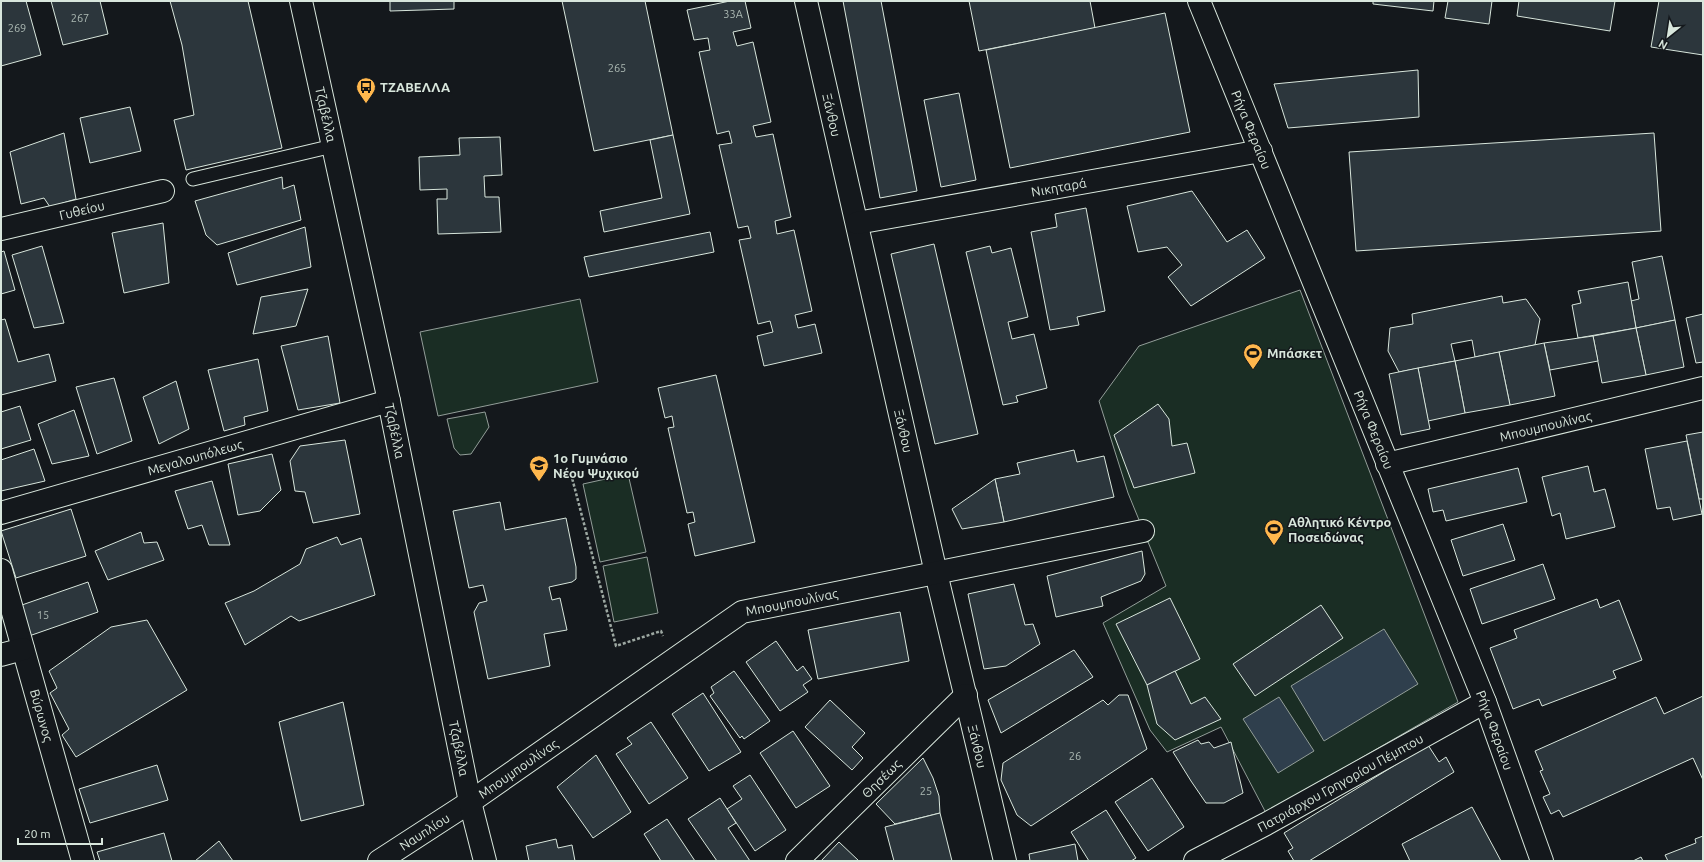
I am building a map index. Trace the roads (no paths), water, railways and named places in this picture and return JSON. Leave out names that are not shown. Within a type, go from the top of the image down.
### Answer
[{"type":"street","name":"Τζαβέλλα","points":[[301,1],[389,401],[470,802],[485,861]]},
{"type":"street","name":"Ξάνθου","points":[[806,1],[936,573],[1005,861]]},
{"type":"street","name":"Ρήγα Φεραίου","points":[[1199,1],[1485,702],[1542,861]]},
{"type":"street","name":"Νικηταρά","points":[[857,223],[1261,152]]},
{"type":"street","name":"Γυθείου","points":[[1,229],[163,191]]},
{"type":"street","name":"Μπουμπουλίνας","points":[[1387,464],[1703,388]]},
{"type":"street","name":"Μεγαλουπόλεως","points":[[1,513],[389,401]]},
{"type":"street","name":"Μπουμπουλίνας","points":[[470,802],[742,612],[1143,530]]},
{"type":"street","name":"Βύρωνος","points":[[1,570],[83,861]]},
{"type":"street","points":[[1,655],[23,649]]},
{"type":"street","name":"Θησέως","points":[[797,861],[966,695]]},
{"type":"street","name":"Πατριάρχου Γρηγορίου Πέμπτου","points":[[1195,861],[1266,824],[1485,702]]},
{"type":"street","name":"Ναυπλίου","points":[[379,861],[470,802]]},
{"type":"lane","points":[[193,179],[333,146]]},
{"type":"water","points":[[1384,629],[1418,684],[1324,741],[1291,686]]},
{"type":"water","points":[[1279,697],[1314,751],[1278,773],[1243,719]]},
{"type":"place","name":"ΤΖΑΒΕΛΛΑ","points":[[366,104]]},
{"type":"place","name":"Μπάσκετ","points":[[1253,370]]},
{"type":"place","name":"1ο Γυμνάσιο Νέου Ψυχικού","points":[[539,482]]},
{"type":"place","name":"Αθλητικό Κέντρο Ποσειδώνας","points":[[1274,546]]}]
